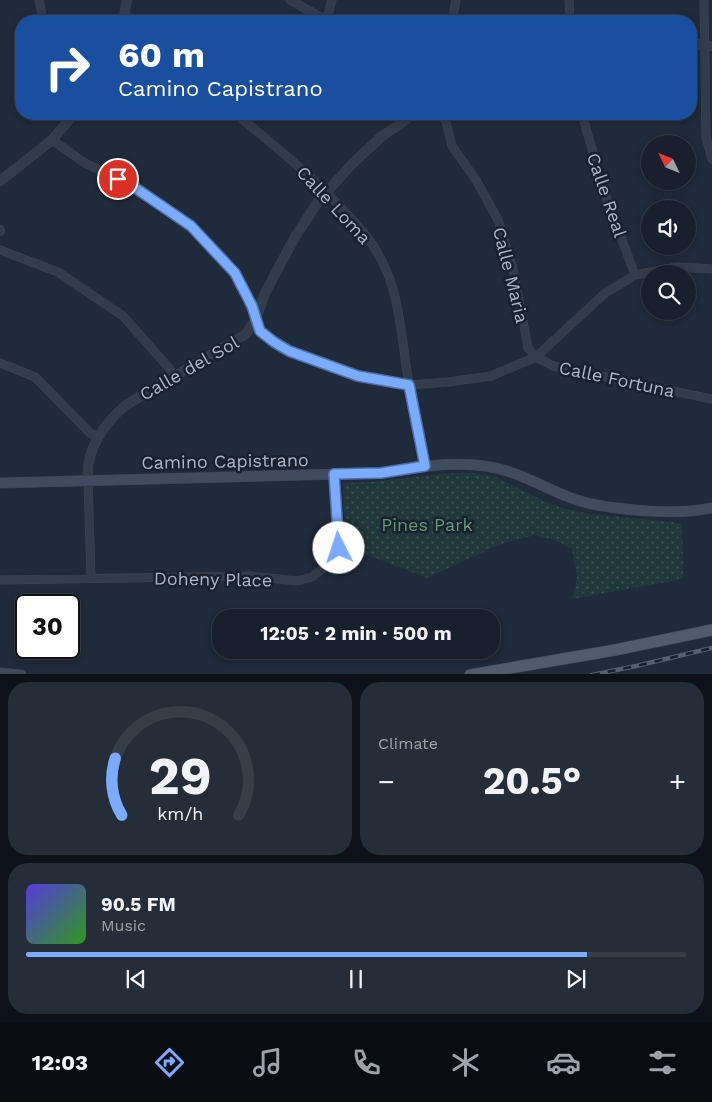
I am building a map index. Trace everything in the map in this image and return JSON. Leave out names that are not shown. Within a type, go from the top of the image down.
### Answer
[{"type":"main road","name":"Camino Capistrano","points":[[0,483],[381,473],[425,466],[460,464],[485,466],[510,472],[583,503],[610,508],[699,511],[712,508]]},
{"type":"main road","points":[[470,674],[615,650],[712,630]]},
{"type":"main road","points":[[0,673],[21,674]]},
{"type":"street","points":[[39,0],[42,15]]},
{"type":"street","points":[[124,15],[127,0]]},
{"type":"street","points":[[290,0],[317,15]]},
{"type":"street","points":[[328,15],[332,0]]},
{"type":"street","points":[[453,15],[456,0]]},
{"type":"street","points":[[570,0],[570,15]]},
{"type":"street","points":[[704,0],[708,45],[706,137],[712,159]]},
{"type":"street","points":[[0,181],[52,140],[65,120]]},
{"type":"street","name":"Calle Loma","points":[[243,120],[284,153],[326,192],[362,230],[386,268],[399,316],[409,385],[425,466]]},
{"type":"street","name":"Calle del Sol","points":[[91,578],[87,471],[98,437],[116,413],[126,405],[246,334],[256,319],[265,293],[291,245],[326,192],[381,137],[405,120]]},
{"type":"street","name":"Calle Maria","points":[[446,120],[452,146],[476,180],[498,220],[514,269],[528,348],[536,357]]},
{"type":"street","name":"Calle Real","points":[[584,120],[604,191],[636,275]]},
{"type":"street","name":"Calle Fortuna","points":[[52,140],[85,163],[134,187],[191,226],[235,273],[252,306],[260,331],[289,351],[358,376],[409,385],[490,376],[536,357],[553,366],[712,399]]},
{"type":"street","points":[[0,250],[58,272],[123,316],[173,376]]},
{"type":"street","points":[[536,357],[604,294],[636,275],[678,267],[712,269]]},
{"type":"street","points":[[0,363],[34,377],[90,433],[98,437]]},
{"type":"street","name":"Doheny Place","points":[[0,580],[250,576],[296,582],[312,577],[330,563],[339,548],[334,474]]},
{"type":"green space","name":"Pines Park","points":[[451,473],[474,473],[496,477],[544,501],[563,508],[590,514],[682,524],[683,579],[573,599],[577,576],[572,549],[555,540],[535,535],[498,545],[427,578],[345,546],[343,483]]},
{"type":"railway","points":[[597,674],[712,648]]},
{"type":"route","points":[[118,179],[134,187],[191,226],[235,273],[252,306],[260,331],[274,342],[289,351],[316,362],[358,376],[409,385],[425,466],[381,473],[334,474],[339,548]]}]
